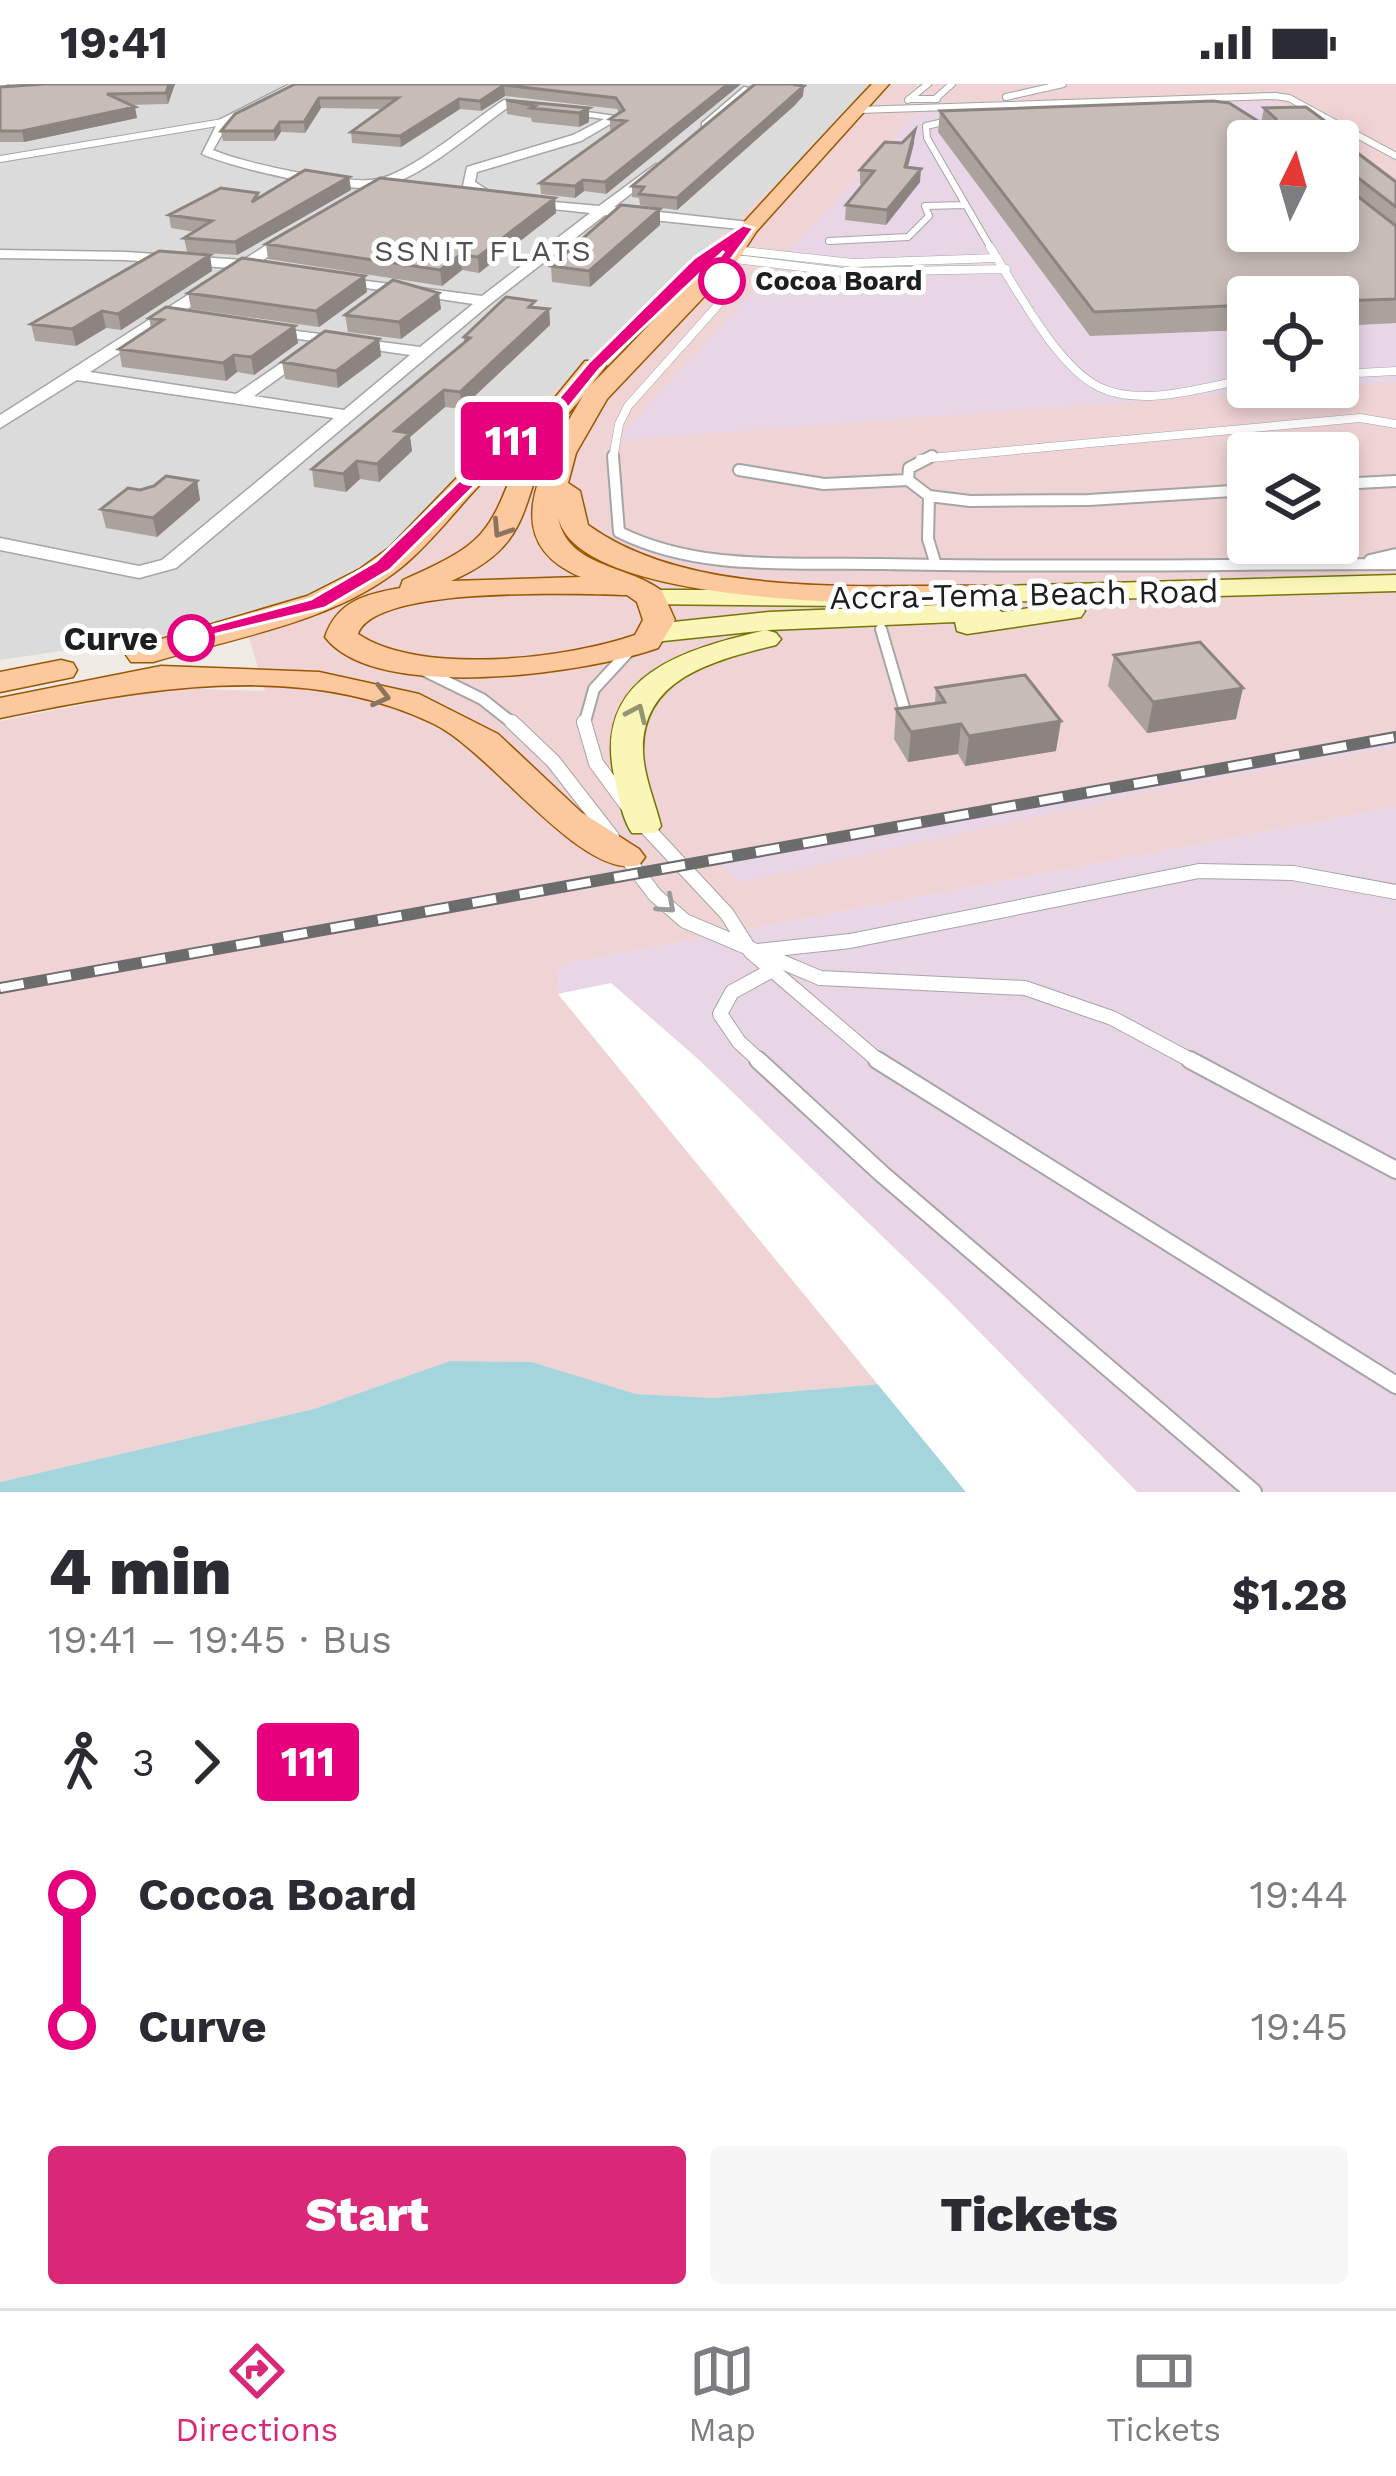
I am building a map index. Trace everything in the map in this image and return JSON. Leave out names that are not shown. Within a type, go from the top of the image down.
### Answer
[{"type":"main road","name":"Accra-Tema Beach Road","points":[[881,84],[596,395],[563,453],[543,520],[547,534],[567,560],[640,592],[803,600],[1396,583]]},
{"type":"main road","name":"Accra-Tema Beach Road","points":[[0,708],[360,612],[465,564],[504,530],[528,458],[547,423],[593,367],[699,261],[735,246]]},
{"type":"main road","points":[[141,668],[342,591],[398,554],[505,447],[547,423]]},
{"type":"main road","points":[[563,453],[568,469],[562,510],[570,527],[595,550],[624,566],[686,580],[763,587],[988,595]]},
{"type":"main road","points":[[643,641],[840,616],[1071,611],[1336,585],[1396,602]]},
{"type":"main road","points":[[385,660],[349,648],[340,637],[360,612],[476,590],[640,592],[658,610],[643,641]]},
{"type":"main road","points":[[644,826],[627,752],[630,721],[663,673],[697,656],[773,637],[1001,624],[1071,611]]},
{"type":"main road","name":"Accra-Tema Beach Road","points":[[0,682],[141,668],[385,660],[543,662],[643,641]]},
{"type":"main road","points":[[141,668],[313,682],[387,696],[435,713],[483,739],[522,772],[561,818],[606,850],[626,857]]},
{"type":"street","points":[[299,84],[223,122],[206,151],[219,159],[402,187]]},
{"type":"street","points":[[0,86],[23,89]]},
{"type":"street","points":[[696,135],[748,89]]},
{"type":"street","points":[[359,195],[508,102],[616,117],[577,138],[471,170],[468,183],[494,199]]},
{"type":"street","points":[[0,544],[126,570],[153,571],[170,564],[484,301],[668,159]]},
{"type":"street","points":[[448,193],[603,210],[735,246]]},
{"type":"street","points":[[0,423],[241,264],[320,218]]},
{"type":"street","points":[[0,254],[262,268]]},
{"type":"street","points":[[326,278],[484,301]]},
{"type":"street","points":[[373,300],[389,287]]},
{"type":"street","points":[[164,314],[187,318]]},
{"type":"street","points":[[240,399],[341,326]]},
{"type":"street","points":[[256,328],[422,352]]},
{"type":"street","points":[[74,375],[346,415]]},
{"type":"lane","points":[[897,109],[928,84]]},
{"type":"lane","points":[[935,99],[952,84]]},
{"type":"lane","points":[[909,99],[1016,96],[1063,84]]},
{"type":"lane","points":[[858,110],[1275,96],[1289,98],[1396,156]]},
{"type":"lane","points":[[959,119],[932,123],[924,131],[997,257],[1081,377],[1095,387],[1140,393],[1227,383]]},
{"type":"lane","points":[[0,158],[223,122]]},
{"type":"lane","points":[[829,241],[908,237],[929,217],[925,206],[967,208]]},
{"type":"lane","points":[[735,246],[854,263],[997,257]]},
{"type":"lane","points":[[735,246],[843,272],[1006,269]]},
{"type":"lane","points":[[735,246],[719,308],[650,374],[616,426],[610,457],[619,532],[631,542],[712,560],[1336,585],[1396,564]]},
{"type":"lane","points":[[1359,373],[1396,371]]},
{"type":"lane","points":[[908,480],[909,468],[921,458],[944,453],[1360,418],[1396,424]]},
{"type":"lane","points":[[740,470],[825,486],[908,480],[929,496],[970,501],[1227,491]]},
{"type":"lane","points":[[1359,483],[1396,481]]},
{"type":"lane","points":[[929,496],[928,539],[936,566]]},
{"type":"lane","points":[[1336,585],[1396,554]]},
{"type":"lane","points":[[881,629],[907,718]]},
{"type":"lane","points":[[643,641],[590,690],[583,713],[587,750],[606,782],[727,914],[751,952],[889,1070],[1396,1385]]},
{"type":"lane","points":[[385,660],[474,692],[509,716],[550,758],[665,907],[751,952],[820,978],[1025,988],[1069,999],[1396,1170]]},
{"type":"lane","points":[[751,952],[850,941],[1199,871],[1293,873],[1396,892]]},
{"type":"lane","points":[[772,970],[732,992],[720,1014],[739,1042],[882,1174],[1253,1492]]},
{"type":"shaded area","points":[[0,84],[882,84],[362,573],[245,624],[0,660]]},
{"type":"shaded area","points":[[882,84],[1396,84],[1396,732],[712,858],[1396,747],[1396,807],[559,965],[558,994],[880,1384],[713,1398],[636,1394],[532,1362],[450,1361],[314,1409],[0,1482],[0,721],[168,688],[265,691],[245,624],[362,573]]},
{"type":"shaded area","points":[[1273,102],[1296,120],[1227,120],[1227,252],[1359,252],[1359,219],[1396,198],[1396,382],[1359,385],[1359,276],[1227,276],[1227,394],[617,440],[916,113]]},
{"type":"shaded area","points":[[1396,732],[1396,747],[1178,785],[740,882],[711,857]]},
{"type":"shaded area","points":[[1396,807],[1396,1492],[1137,1492],[940,1292],[699,1060],[611,984],[558,994],[559,965]]},
{"type":"water","points":[[450,1361],[532,1362],[636,1394],[713,1398],[880,1384],[966,1492],[0,1492],[0,1482],[314,1409]]},
{"type":"pier","points":[[611,983],[699,1060],[940,1292],[1137,1492],[966,1492],[558,994]]},
{"type":"building","points":[[169,84],[166,93],[107,94],[135,107],[22,131],[0,131],[0,87]]},
{"type":"building","points":[[295,84],[728,84],[605,182],[583,180],[575,186],[540,183],[626,121],[610,119],[624,110],[616,98],[504,85],[480,101],[459,99],[400,136],[351,132],[398,98],[319,98],[304,122],[280,122],[274,131],[221,131],[235,114]]},
{"type":"building","points":[[755,84],[804,86],[677,198],[639,194],[644,187],[632,186]]},
{"type":"building","points":[[506,100],[589,108],[579,113]]},
{"type":"building","points":[[1229,103],[1256,120],[1227,120],[1227,252],[1359,252],[1359,197],[1396,226],[1396,299],[1359,300],[1359,276],[1227,276],[1227,306],[1094,312],[940,111]]},
{"type":"building","points":[[1306,107],[1324,120],[1275,120],[1264,108]]},
{"type":"building","points":[[915,130],[905,167],[921,169],[887,210],[846,205],[874,171],[860,170],[885,142],[902,143]]},
{"type":"building","points":[[1359,154],[1396,182],[1396,207],[1359,178]]},
{"type":"building","points":[[305,170],[349,177],[235,242],[184,238],[212,221],[169,215],[221,188],[258,193],[252,202]]},
{"type":"building","points":[[380,178],[555,198],[478,257],[460,255],[440,270],[266,244]]},
{"type":"building","points":[[621,205],[660,209],[589,271],[551,266]]},
{"type":"building","points":[[159,251],[210,255],[118,314],[102,311],[72,329],[31,324]]},
{"type":"building","points":[[242,258],[365,276],[316,311],[188,293]]},
{"type":"building","points":[[393,280],[439,293],[399,322],[345,315]]},
{"type":"building","points":[[506,297],[535,301],[529,307],[549,309],[460,392],[444,390],[395,431],[410,433],[377,464],[357,461],[343,474],[312,469],[470,338],[464,337]]},
{"type":"building","points":[[166,307],[295,326],[251,357],[234,355],[223,363],[119,349],[163,320],[149,318]]},
{"type":"building","points":[[325,331],[379,339],[336,371],[282,362]]},
{"type":"building","points":[[166,476],[197,481],[153,518],[101,509],[128,488],[154,486]]},
{"type":"building","points":[[1200,642],[1243,688],[1153,702],[1114,655]]},
{"type":"building","points":[[1025,675],[1061,721],[969,736],[961,724],[911,732],[896,709],[945,702],[936,688]]},
{"type":"railway","points":[[0,988],[1396,737]]},
{"type":"bus line","name":"111","points":[[191,638],[318,603],[383,566],[505,447],[547,423],[593,367],[699,261],[748,228],[717,269],[722,281]]},
{"type":"place","name":"Cocoa Board","points":[[722,281]]},
{"type":"place","name":"Curve","points":[[191,638]]},
{"type":"district","name":"SSNIT FLATS","points":[[484,250]]}]
